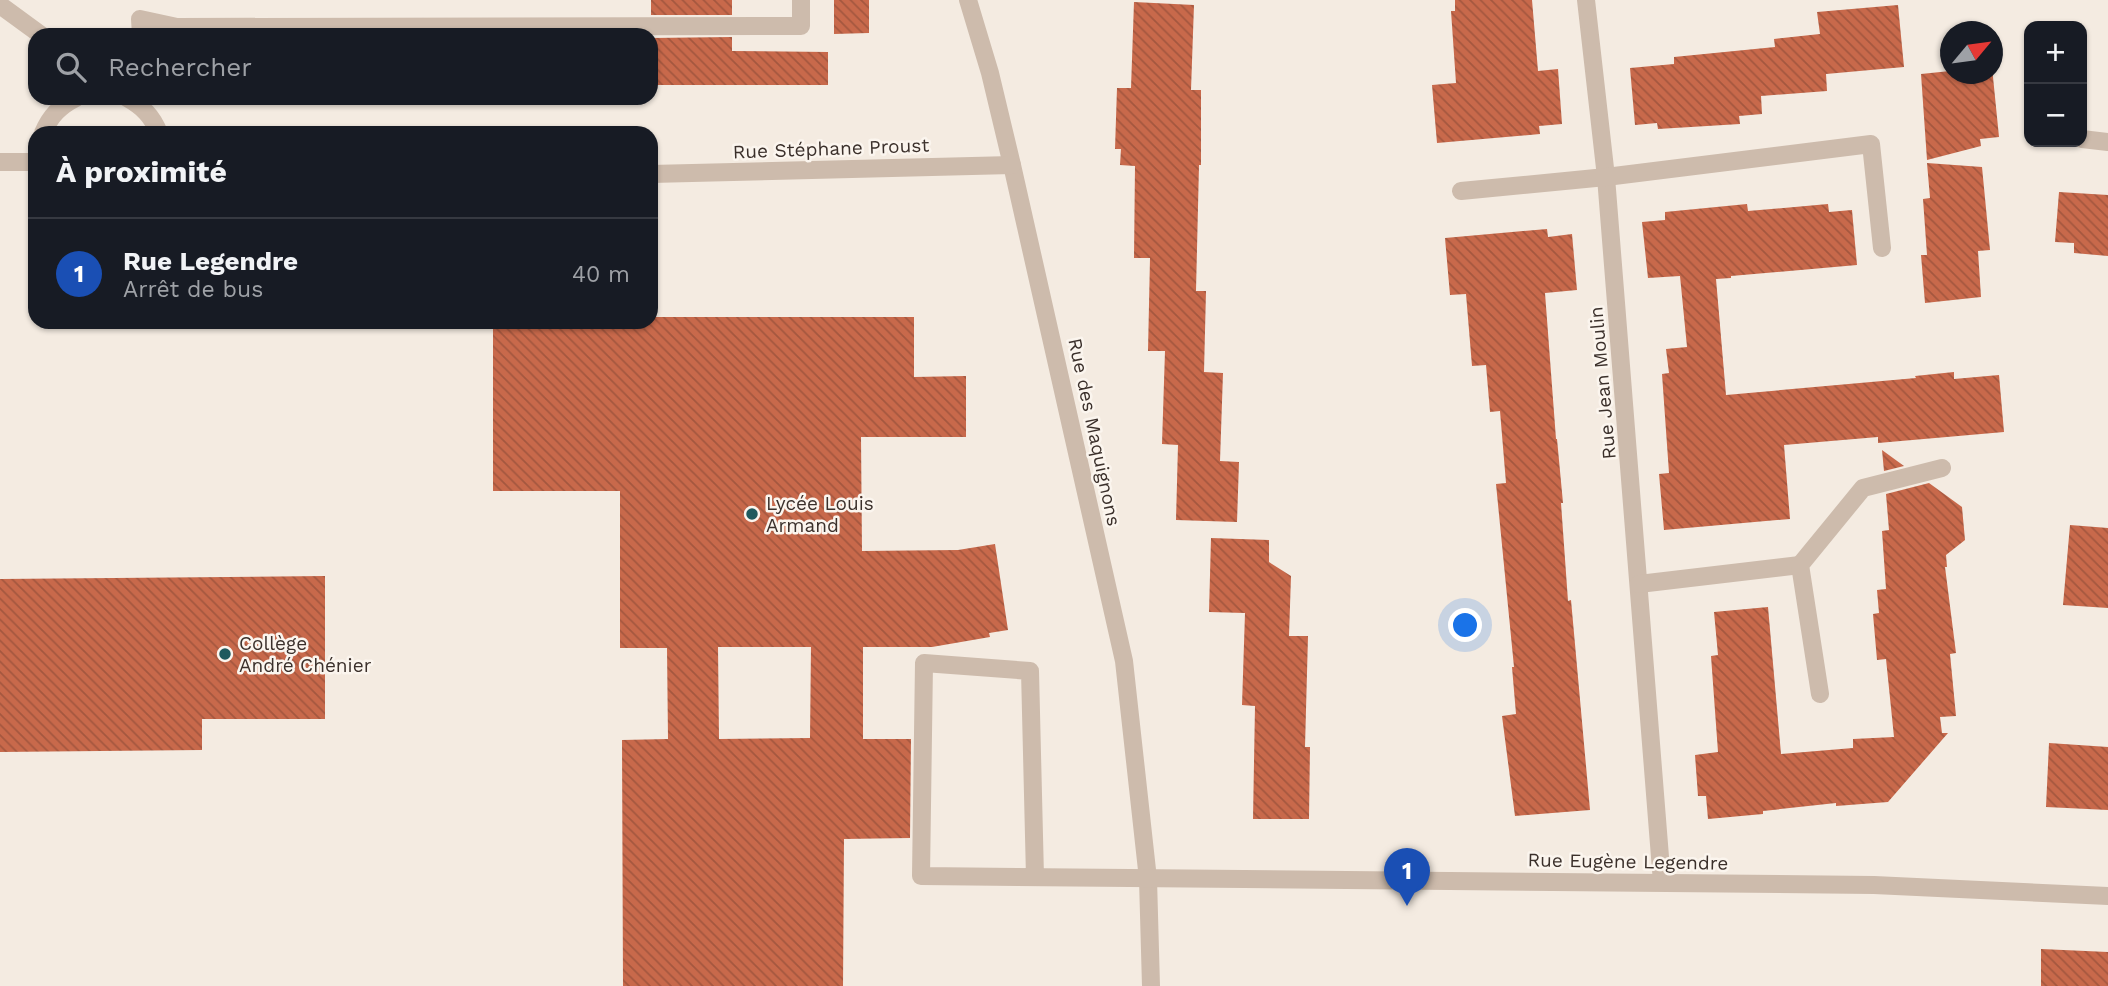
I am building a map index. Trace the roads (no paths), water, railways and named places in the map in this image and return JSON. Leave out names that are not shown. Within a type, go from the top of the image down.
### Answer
[{"type":"street","points":[[141,28],[140,19],[177,27],[801,26],[801,0]]},
{"type":"street","name":"Rue des Maquignons","points":[[968,0],[990,73],[1012,165],[1124,661],[1148,879],[1151,986]]},
{"type":"street","name":"Rue Jean Moulin","points":[[1586,0],[1606,177],[1662,882]]},
{"type":"street","points":[[0,5],[31,28]]},
{"type":"street","points":[[46,126],[62,105]]},
{"type":"street","points":[[141,105],[156,126]]},
{"type":"street","points":[[2087,140],[2108,142]]},
{"type":"street","points":[[1461,191],[1606,177],[1871,144],[1881,248]]},
{"type":"street","points":[[0,162],[28,162]]},
{"type":"street","name":"Rue Stéphane Proust","points":[[658,174],[1012,165]]},
{"type":"street","points":[[1639,584],[1800,565],[1863,488],[1942,468]]},
{"type":"street","points":[[1800,565],[1820,694]]},
{"type":"street","name":"Rue Eugène Legendre","points":[[1035,877],[1030,671],[924,663],[921,876],[1874,885],[2108,896]]},
{"type":"place","name":"Lycée Louis Armand","points":[[752,514]]},
{"type":"place","name":"Collège André Chénier","points":[[225,654]]},
{"type":"place","name":"Rue Legendre","points":[[1407,906]]}]
